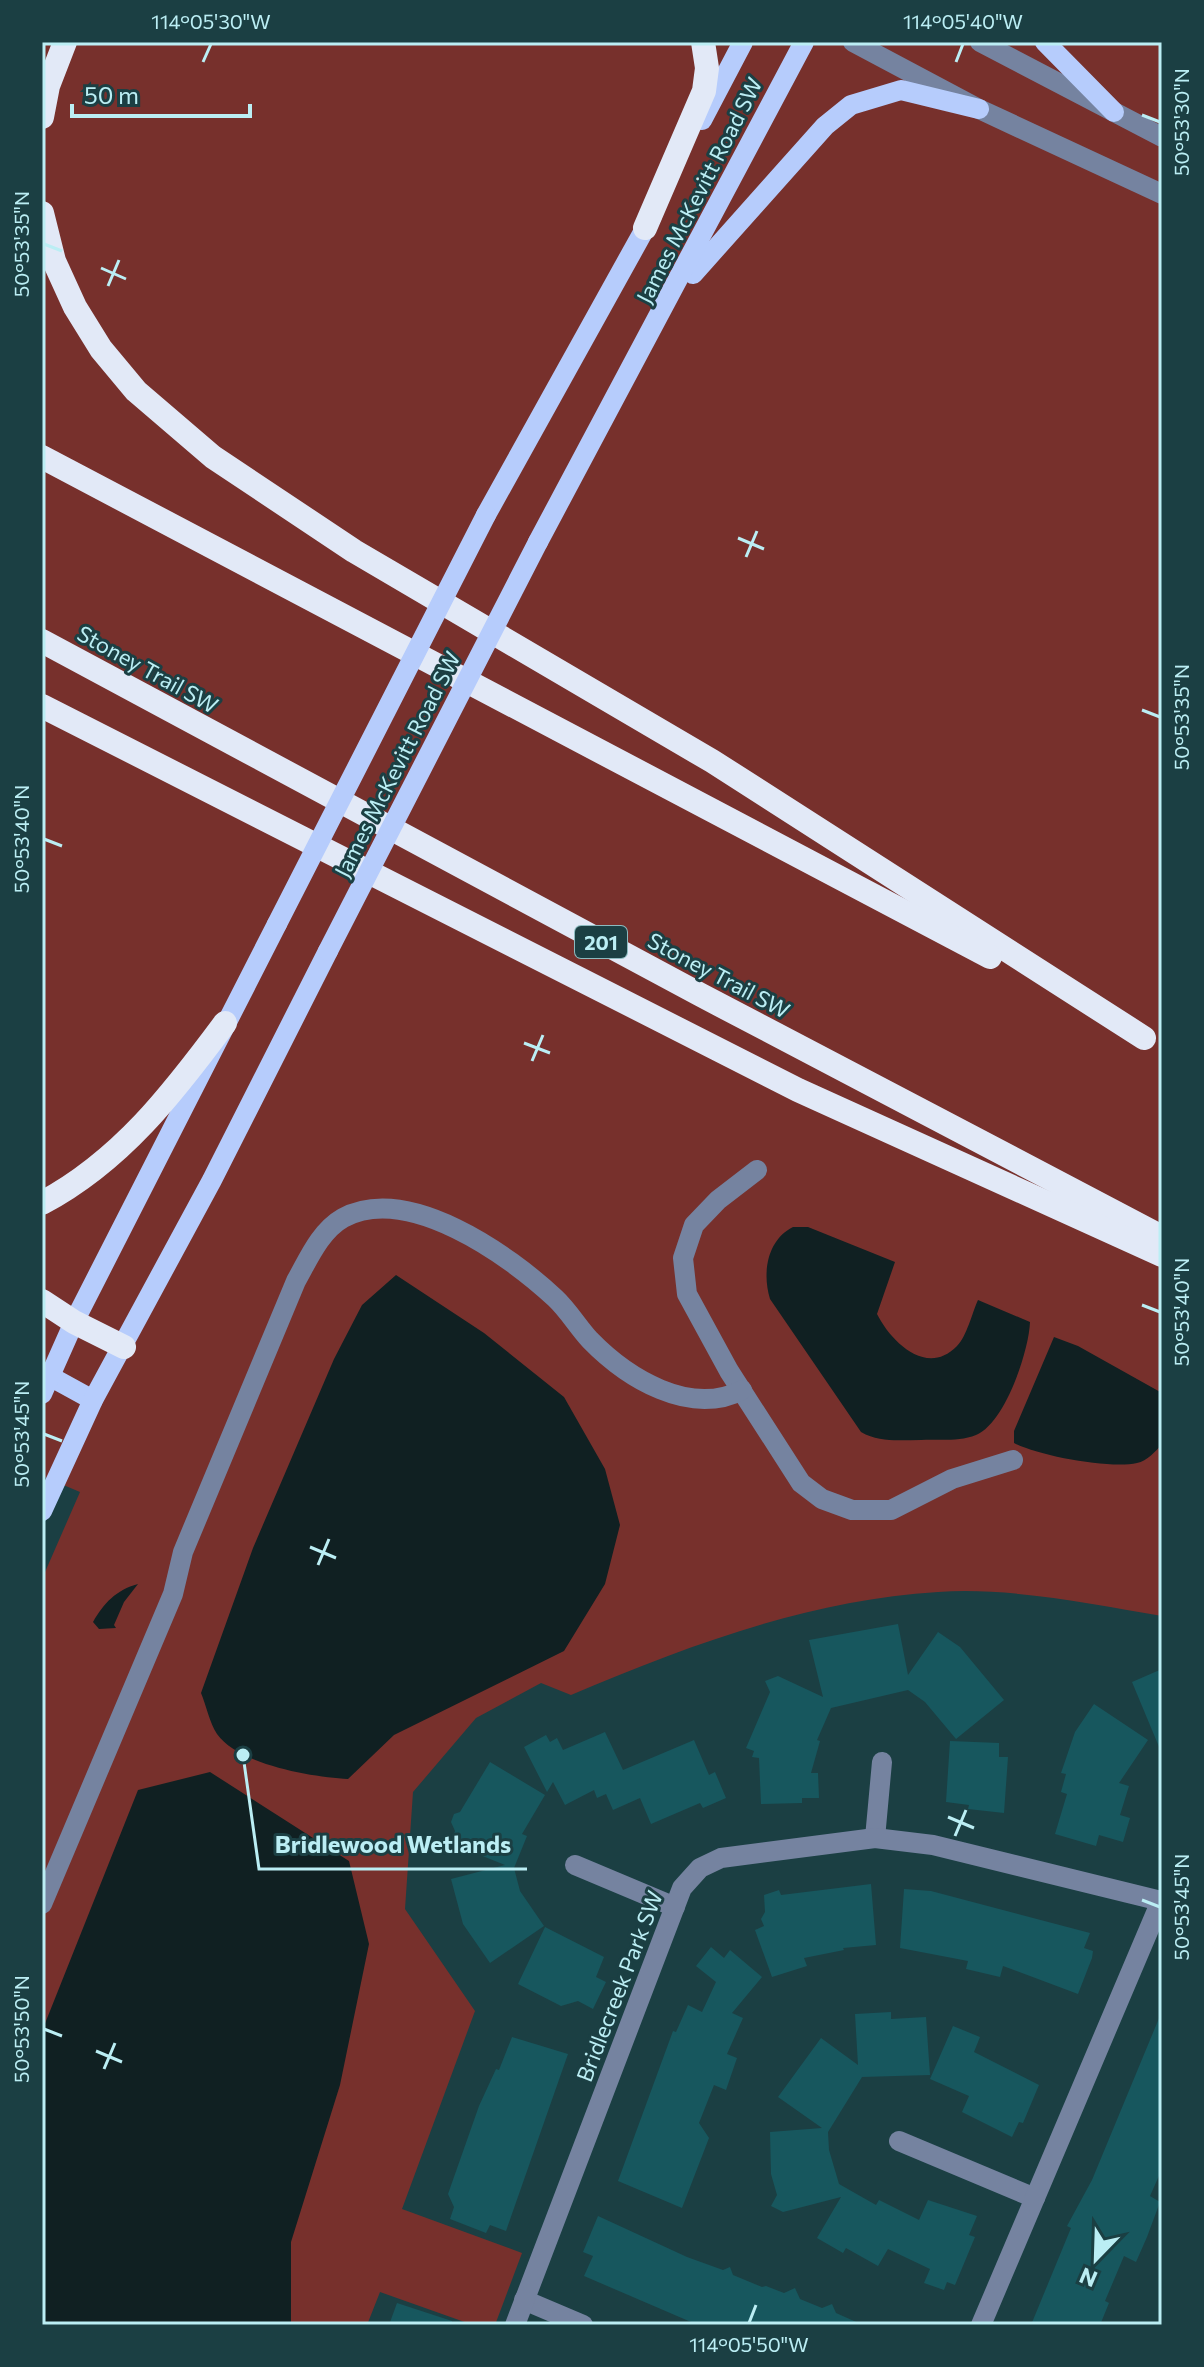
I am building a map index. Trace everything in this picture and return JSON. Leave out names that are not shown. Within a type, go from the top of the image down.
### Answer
[{"type":"highway","points":[[42,117],[48,86],[65,42]]},
{"type":"highway","points":[[645,228],[704,91],[707,68],[703,42]]},
{"type":"highway","points":[[42,213],[54,261],[75,307],[101,349],[136,391],[213,457],[354,551],[712,761],[1153,1042]]},
{"type":"highway","points":[[42,457],[1153,1042]]},
{"type":"highway","name":"Stoney Trail SW","points":[[42,641],[701,995],[1162,1237]]},
{"type":"highway","points":[[42,706],[798,1090],[1162,1255]]},
{"type":"highway","points":[[42,1203],[75,1185],[144,1125],[167,1100],[225,1023]]},
{"type":"highway","points":[[42,1301],[74,1322],[124,1347]]},
{"type":"main road","name":"James McKevitt Road SW","points":[[44,1381],[486,515],[645,228],[743,42]]},
{"type":"main road","name":"James McKevitt Road SW","points":[[42,1511],[93,1400],[124,1347],[538,542],[667,305],[804,42]]},
{"type":"main road","points":[[1045,42],[1114,112]]},
{"type":"main road","points":[[667,305],[732,226],[825,126],[851,105],[901,90],[979,109]]},
{"type":"main road","points":[[44,1381],[93,1400]]},
{"type":"street","points":[[853,42],[979,109],[1162,194]]},
{"type":"street","points":[[980,42],[1162,137]]},
{"type":"street","points":[[757,1170],[718,1200],[694,1225],[683,1258],[687,1294],[704,1330],[801,1483],[822,1499],[852,1510],[891,1510],[952,1479],[1013,1460]]},
{"type":"street","points":[[42,1904],[173,1594],[183,1552],[296,1281],[318,1242],[343,1218],[380,1208],[428,1217],[475,1239],[518,1267],[557,1300],[591,1340],[623,1368],[658,1389],[715,1399],[724,1399],[742,1390]]},
{"type":"street","points":[[875,1838],[882,1762]]},
{"type":"street","name":"Bridlecreek Park SW","points":[[515,2325],[675,1907],[690,1878],[721,1858],[821,1842],[875,1838],[933,1845],[1162,1900],[981,2325]]},
{"type":"street","points":[[575,1865],[675,1907]]},
{"type":"street","points":[[899,2141],[1035,2198]]},
{"type":"street","points":[[524,2300],[583,2325]]},
{"type":"shaded area","points":[[42,42],[1162,42],[1162,1616],[994,1592],[938,1592],[890,1597],[843,1604],[750,1628],[660,1659],[571,1695],[541,1683],[476,1718],[413,1792],[405,1909],[475,2011],[402,2209],[522,2253],[495,2325],[473,2325],[380,2292],[367,2325],[42,2325],[42,1579],[80,1492],[42,1476]]},
{"type":"shaded area","points":[[793,1227],[808,1227],[895,1262],[877,1314],[900,1344],[921,1357],[945,1355],[961,1342],[978,1300],[1030,1322],[1014,1385],[987,1428],[976,1435],[948,1440],[890,1440],[861,1432],[770,1299],[767,1279],[769,1258],[777,1240]]},
{"type":"shaded area","points":[[396,1275],[484,1333],[564,1397],[605,1469],[620,1525],[605,1584],[564,1651],[394,1735],[348,1779],[316,1775],[259,1761],[228,1745],[217,1734],[201,1693],[253,1548],[334,1359],[362,1305]]},
{"type":"shaded area","points":[[1054,1337],[1078,1346],[1162,1393],[1162,1444],[1151,1455],[1137,1463],[1093,1463],[1014,1443],[1014,1431]]},
{"type":"shaded area","points":[[138,1584],[124,1602],[114,1625],[116,1628],[99,1629],[93,1622],[106,1603],[123,1590]]},
{"type":"shaded area","points":[[210,1772],[349,1861],[369,1944],[340,2085],[291,2242],[291,2325],[42,2325],[42,2031],[138,1790]]},
{"type":"building","points":[[898,1624],[908,1675],[938,1632],[960,1647],[1004,1700],[956,1739],[925,1702],[908,1690],[831,1708],[817,1740],[820,1741],[811,1773],[818,1773],[819,1798],[802,1798],[802,1803],[761,1804],[759,1758],[752,1757],[754,1751],[746,1748],[770,1692],[765,1681],[778,1676],[823,1697],[809,1640]]},
{"type":"building","points":[[1162,1669],[1162,1754],[1132,1682]]},
{"type":"building","points":[[1094,1704],[1148,1740],[1119,1783],[1129,1786],[1120,1815],[1130,1818],[1123,1842],[1099,1835],[1096,1846],[1055,1834],[1067,1794],[1061,1792],[1066,1774],[1061,1773],[1075,1732]]},
{"type":"building","points":[[605,1732],[623,1770],[694,1740],[709,1775],[715,1772],[726,1798],[703,1808],[700,1803],[651,1824],[640,1798],[613,1810],[606,1794],[597,1798],[594,1790],[565,1805],[553,1782],[547,1792],[524,1747],[546,1735],[550,1742],[557,1738],[563,1750]]},
{"type":"building","points":[[950,1741],[999,1743],[999,1757],[1008,1757],[1004,1813],[968,1809],[969,1805],[946,1802]]},
{"type":"building","points":[[490,1762],[545,1795],[522,1834],[527,1836],[514,1868],[520,1891],[544,1926],[490,1963],[463,1924],[451,1879],[505,1865],[450,1843],[455,1831],[451,1822],[454,1814],[460,1812]]},
{"type":"building","points":[[871,1884],[876,1945],[843,1948],[804,1958],[807,1966],[772,1977],[755,1930],[764,1926],[761,1919],[765,1912],[764,1895],[779,1890],[781,1895]]},
{"type":"building","points":[[904,1889],[931,1891],[1090,1933],[1084,1948],[1093,1951],[1092,1958],[1078,1994],[1003,1966],[1000,1977],[966,1969],[968,1961],[900,1948]]},
{"type":"building","points":[[545,1927],[604,1957],[596,1977],[606,1982],[593,2009],[578,2001],[561,2006],[518,1984]]},
{"type":"building","points":[[711,1947],[724,1958],[730,1950],[762,1977],[732,2013],[743,2018],[727,2054],[737,2058],[726,2090],[714,2085],[699,2123],[709,2138],[682,2208],[618,2181],[673,2031],[676,2032],[688,2005],[702,2012],[716,1982],[696,1966]]},
{"type":"building","points":[[1162,2011],[1162,2169],[1150,2196],[1160,2202],[1147,2237],[1136,2262],[1124,2256],[1105,2301],[1109,2303],[1100,2325],[1031,2325],[1071,2228],[1067,2226],[1092,2180]]},
{"type":"building","points":[[891,2012],[891,2019],[926,2017],[930,2075],[862,2077],[828,2132],[829,2150],[839,2184],[876,2205],[879,2200],[919,2220],[928,2200],[977,2216],[969,2235],[975,2237],[955,2285],[947,2282],[944,2290],[924,2283],[930,2269],[888,2249],[878,2266],[846,2248],[843,2253],[817,2238],[841,2197],[783,2212],[771,2206],[777,2195],[771,2174],[770,2132],[822,2128],[778,2097],[821,2038],[858,2065],[855,2014]]},
{"type":"building","points":[[953,2026],[980,2037],[974,2052],[1039,2085],[1023,2123],[1019,2122],[1012,2137],[962,2112],[969,2096],[930,2079]]},
{"type":"building","points":[[512,2037],[568,2054],[506,2231],[490,2225],[486,2233],[450,2219],[454,2207],[448,2194],[479,2106],[496,2069],[499,2070]]},
{"type":"building","points":[[598,2216],[687,2257],[723,2270],[730,2267],[733,2275],[762,2287],[784,2293],[795,2288],[800,2299],[822,2308],[832,2304],[836,2313],[863,2325],[698,2325],[584,2276],[593,2256],[583,2252]]},
{"type":"building","points":[[397,2303],[452,2321],[452,2325],[389,2325]]},
{"type":"place","name":"Bridlewood Wetlands","points":[[243,1755]]}]
